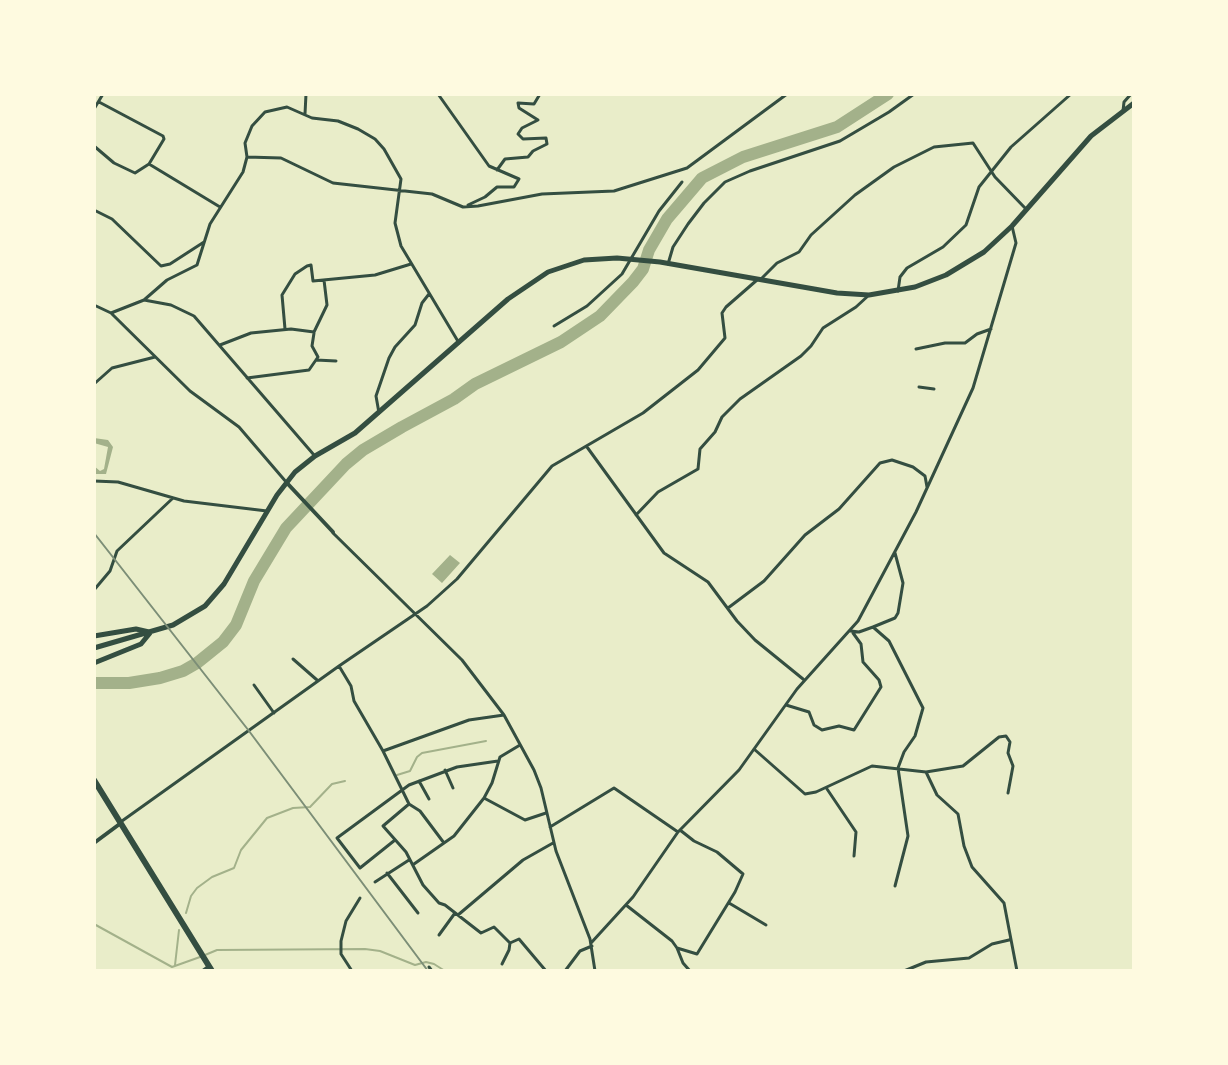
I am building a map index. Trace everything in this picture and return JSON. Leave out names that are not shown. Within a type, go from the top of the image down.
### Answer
[{"type":"highway","points":[[94,780],[209,966]]},
{"type":"main road","points":[[94,648],[189,618],[216,595],[287,483],[315,456],[355,433],[525,286],[548,272],[595,258],[632,259],[809,289],[869,295],[926,284],[967,264],[998,240],[1082,145],[1134,103]]},
{"type":"main road","points":[[94,636],[136,629],[150,632]]},
{"type":"main road","points":[[94,663],[141,644],[150,632]]},
{"type":"street","points":[[94,109],[103,94]]},
{"type":"street","points":[[305,114],[306,94]]},
{"type":"street","points":[[438,94],[489,166],[517,176],[518,185],[497,187],[485,197],[463,207]]},
{"type":"street","points":[[497,170],[505,159],[528,157],[547,144],[546,138],[523,139],[518,134],[522,128],[538,120],[519,108],[518,103],[534,104],[540,94]]},
{"type":"street","points":[[247,157],[281,158],[333,183],[432,194],[463,207],[542,194],[614,191],[682,170],[787,94]]},
{"type":"street","points":[[668,264],[673,247],[688,224],[725,182],[840,141],[914,94]]},
{"type":"street","points":[[898,291],[900,277],[907,268],[943,247],[966,225],[979,187],[1011,147],[1071,94]]},
{"type":"street","points":[[1123,111],[1124,102],[1131,94]]},
{"type":"street","points":[[94,146],[114,163],[137,173],[149,164],[164,137],[99,102]]},
{"type":"street","points":[[111,313],[144,300],[167,280],[197,265],[220,207],[243,172],[247,157],[245,143],[252,126],[260,115],[271,109],[287,107],[312,118],[338,121],[375,139],[401,179],[395,223],[401,246],[459,343]]},
{"type":"street","points":[[94,843],[339,666],[417,615],[457,579],[549,470],[643,413],[698,370],[725,338],[722,313],[726,307],[777,263],[799,252],[811,235],[855,195],[894,167],[940,146],[973,143],[991,172],[1026,209]]},
{"type":"street","points":[[149,164],[220,207]]},
{"type":"street","points":[[554,326],[609,288],[632,259],[659,211],[682,182]]},
{"type":"street","points":[[94,210],[112,219],[161,266],[170,264],[204,242]]},
{"type":"street","points":[[565,971],[580,951],[591,945],[626,905],[679,831],[721,791],[804,680],[852,632],[928,488],[973,388],[1016,243],[1012,226]]},
{"type":"street","points":[[285,329],[282,295],[295,274],[311,265],[313,281],[375,275],[411,264]]},
{"type":"street","points":[[247,378],[309,370],[318,357],[312,346],[314,332],[327,305],[324,280]]},
{"type":"street","points":[[379,413],[376,396],[389,358],[415,325],[422,303],[429,294]]},
{"type":"street","points":[[636,515],[658,492],[698,469],[700,449],[715,432],[722,417],[740,399],[801,356],[823,328],[869,295]]},
{"type":"street","points":[[144,300],[161,302],[189,312],[315,456]]},
{"type":"street","points":[[94,305],[111,313],[190,391],[239,427],[317,516],[468,667],[504,715],[534,770],[553,843],[591,945],[595,971]]},
{"type":"street","points":[[220,345],[251,333],[285,329],[314,332]]},
{"type":"street","points":[[916,349],[945,343],[965,343],[991,329]]},
{"type":"street","points":[[94,384],[112,368],[155,357]]},
{"type":"street","points":[[316,360],[336,361]]},
{"type":"street","points":[[919,387],[934,389]]},
{"type":"street","points":[[587,447],[664,553],[708,582],[755,640],[804,680]]},
{"type":"street","points":[[728,608],[764,581],[805,535],[839,509],[880,463],[892,460],[913,467],[925,476],[928,488]]},
{"type":"street","points":[[94,481],[118,482],[173,498],[268,511]]},
{"type":"street","points":[[94,590],[110,571],[117,551],[173,498]]},
{"type":"street","points":[[852,632],[895,618],[898,613],[903,583],[895,553]]},
{"type":"street","points":[[873,627],[892,644],[923,708],[915,736],[898,768],[908,836],[895,886]]},
{"type":"street","points":[[785,704],[809,712],[814,725],[822,730],[839,726],[854,730],[881,687],[879,680],[863,662],[860,641],[852,632]]},
{"type":"street","points":[[293,659],[318,681]]},
{"type":"street","points":[[339,666],[351,686],[354,701],[409,804],[420,811],[444,843]]},
{"type":"street","points":[[254,685],[274,713]]},
{"type":"street","points":[[383,751],[469,720],[504,715]]},
{"type":"street","points":[[754,749],[800,792],[810,794],[877,765],[926,772],[963,766],[999,737],[1006,736],[1010,742],[1009,758],[1013,766],[1008,793]]},
{"type":"street","points":[[375,882],[454,836],[484,798],[502,755],[521,745]]},
{"type":"street","points":[[395,840],[360,868],[337,838],[401,789],[445,770],[498,761]]},
{"type":"street","points":[[445,770],[453,788]]},
{"type":"street","points":[[926,772],[937,795],[958,814],[972,867],[1004,903],[1017,971]]},
{"type":"street","points":[[419,781],[429,799]]},
{"type":"street","points":[[550,827],[614,788],[694,841],[717,852],[743,872],[729,903],[697,954],[677,948],[626,905]]},
{"type":"street","points":[[826,788],[856,832],[854,856]]},
{"type":"street","points":[[484,798],[527,821],[546,813]]},
{"type":"street","points":[[409,804],[383,826],[412,862],[423,885],[439,903],[481,933],[494,927],[510,943]]},
{"type":"street","points":[[439,935],[457,914],[523,860],[553,843]]},
{"type":"street","points":[[387,873],[418,913]]},
{"type":"street","points":[[352,971],[341,953],[341,941],[346,921],[360,898]]},
{"type":"street","points":[[729,903],[766,925]]},
{"type":"street","points":[[510,943],[519,939],[546,971]]},
{"type":"street","points":[[904,971],[926,962],[969,958],[992,944],[1010,939]]},
{"type":"street","points":[[502,964],[510,943]]},
{"type":"street","points":[[677,948],[690,971]]},
{"type":"street","points":[[202,971],[209,966]]},
{"type":"shaded area","points":[[94,438],[108,440],[113,447],[106,474],[96,474],[94,466],[100,471],[104,469],[108,447],[94,443]]},
{"type":"shaded area","points":[[450,555],[460,563],[442,583],[432,574]]},
{"type":"waterway","points":[[94,683],[129,683],[160,678],[197,663],[223,642],[236,625],[254,581],[286,528],[363,450],[475,384],[561,342],[600,316],[643,269],[649,250],[667,219],[702,178],[743,157],[837,127],[888,94]]},
{"type":"waterway","points":[[397,775],[410,771],[422,753],[486,741]]},
{"type":"waterway","points":[[186,913],[197,888],[212,877],[234,868],[241,850],[267,818],[293,808],[310,807],[332,784],[345,781]]},
{"type":"waterway","points":[[94,924],[172,967],[200,957]]},
{"type":"waterway","points":[[175,965],[179,930]]},
{"type":"waterway","points":[[205,955],[217,950],[365,949],[380,951],[415,965],[426,962],[434,964],[445,971]]},
{"type":"railway","points":[[94,533],[249,731],[428,971]]}]
